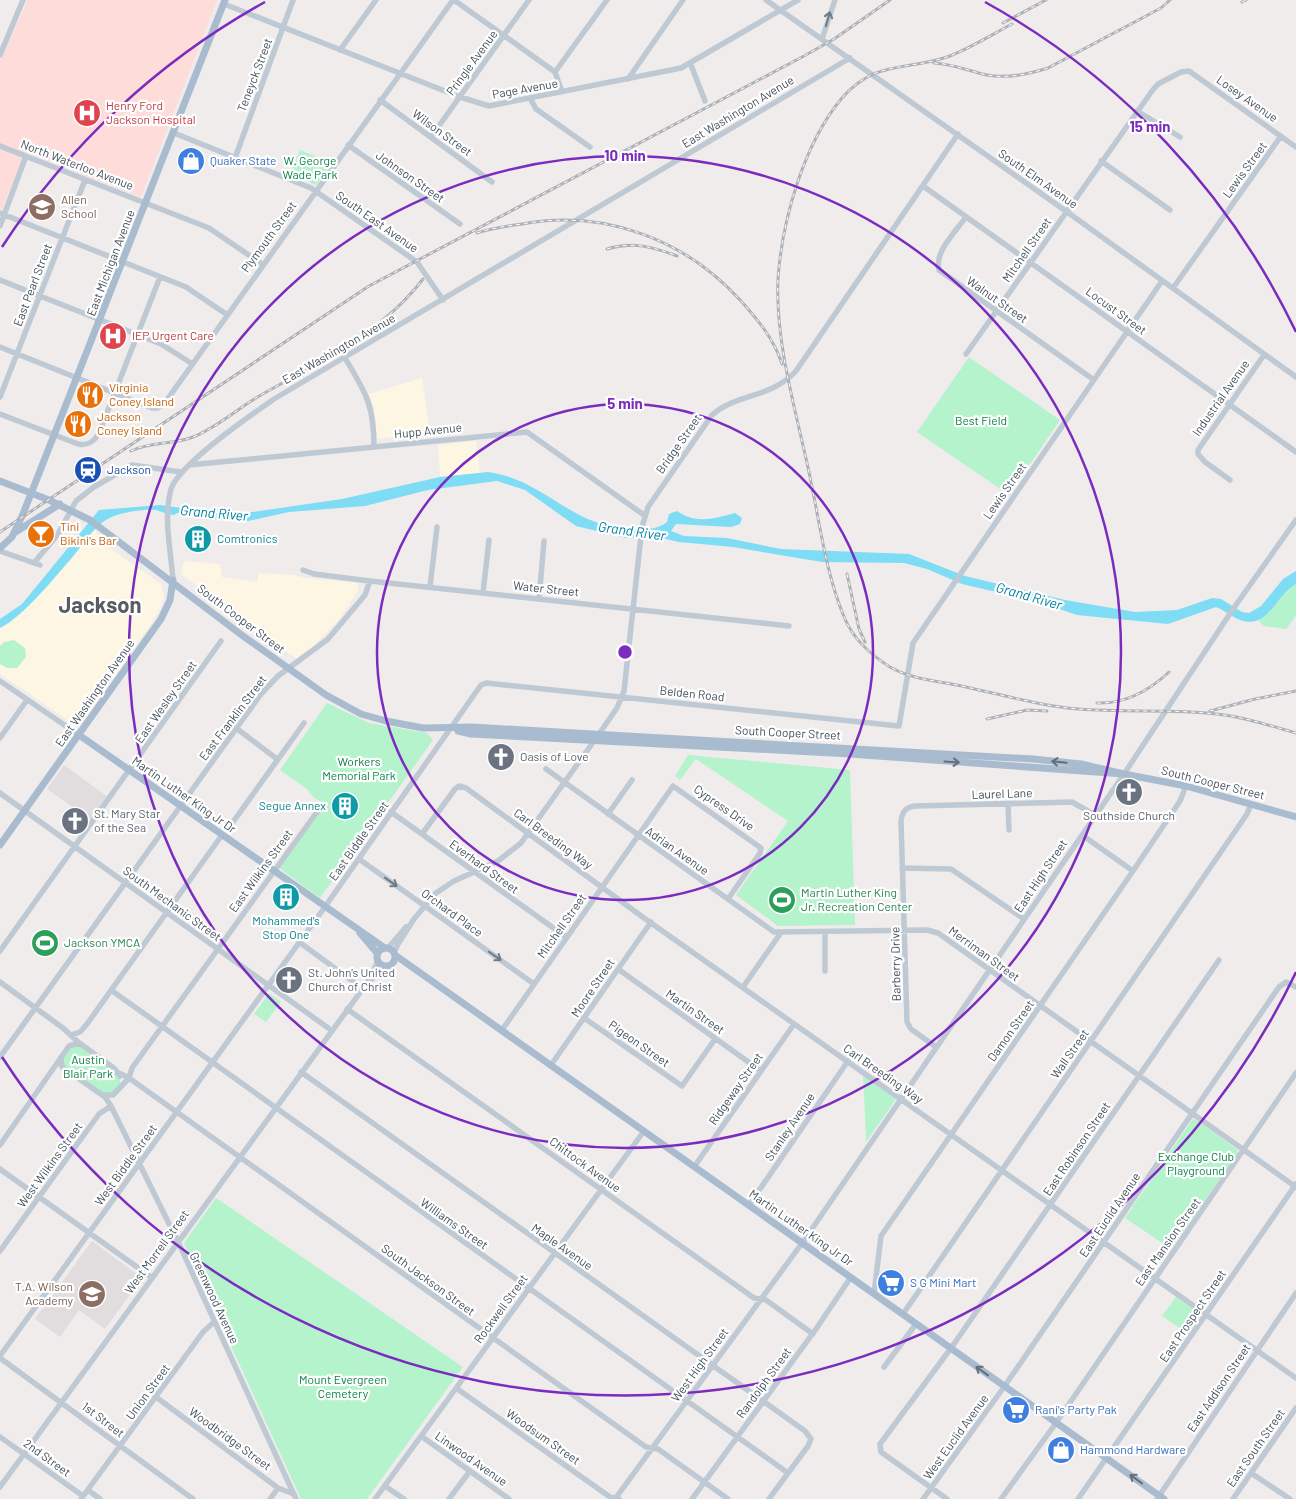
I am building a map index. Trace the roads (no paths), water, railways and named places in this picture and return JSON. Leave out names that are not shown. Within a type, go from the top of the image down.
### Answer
[{"type":"main road","name":"East Michigan Avenue","points":[[14,533],[55,436],[225,2]]},
{"type":"main road","name":"South Cooper Street","points":[[0,481],[60,504],[90,520],[172,580],[230,627],[326,695],[361,714],[405,726],[450,729],[472,727],[1033,759],[1081,764],[1186,786],[1296,817]]},
{"type":"main road","points":[[0,549],[14,533],[60,504]]},
{"type":"main road","name":"East Washington Avenue","points":[[0,845],[163,616],[172,594],[172,580]]},
{"type":"main road","name":"South Cooper Street","points":[[450,729],[471,734],[850,754],[1124,774]]},
{"type":"main road","points":[[594,741],[599,734]]},
{"type":"main road","name":"Martin Luther King Jr Dr","points":[[78,735],[391,951],[1108,1459],[1160,1498]]},
{"type":"main road","name":"Martin Luther King Jr Dr","points":[[355,927],[382,961],[400,964],[425,976]]},
{"type":"main road","points":[[382,961],[391,951]]},
{"type":"main road","points":[[382,961],[391,951]]},
{"type":"street","points":[[0,55],[1,48],[23,0]]},
{"type":"street","name":"Teneyck Street","points":[[235,158],[293,0]]},
{"type":"street","points":[[340,50],[376,0]]},
{"type":"street","points":[[453,0],[555,72],[562,92]]},
{"type":"street","name":"Plymouth Street","points":[[116,392],[152,408],[157,408],[164,404],[226,314],[453,0]]},
{"type":"street","name":"Pringle Avenue","points":[[431,137],[529,0]]},
{"type":"street","points":[[555,72],[607,0]]},
{"type":"street","points":[[628,79],[683,0]]},
{"type":"street","name":"South Elm Avenue","points":[[766,0],[958,134],[1296,377]]},
{"type":"street","name":"Page Avenue","points":[[225,2],[340,50],[460,97],[489,106],[691,65],[798,0]]},
{"type":"street","points":[[822,38],[835,0]]},
{"type":"street","name":"East Washington Avenue","points":[[172,580],[169,503],[172,485],[181,472],[189,465],[266,405],[850,58]]},
{"type":"street","points":[[691,65],[705,101]]},
{"type":"street","name":"Mitchell Street","points":[[966,354],[1137,111],[1158,84],[1185,71]]},
{"type":"street","name":"Losey Avenue","points":[[1185,71],[1189,71],[1296,147]]},
{"type":"street","points":[[530,98],[536,109],[590,147]]},
{"type":"street","name":"Wilson Street","points":[[380,100],[492,182]]},
{"type":"street","points":[[1137,111],[1180,137]]},
{"type":"street","name":"South East Avenue","points":[[174,133],[315,191],[417,262],[443,300]]},
{"type":"street","name":"Bridge Street","points":[[599,734],[623,697],[644,515],[712,415],[725,406],[775,388],[796,371],[958,134]]},
{"type":"street","name":"Lewis Street","points":[[1173,288],[1281,136]]},
{"type":"street","name":"Johnson Street","points":[[348,145],[460,224]]},
{"type":"street","name":"North Waterloo Avenue","points":[[0,146],[215,231],[262,264]]},
{"type":"street","points":[[0,226],[2,214],[26,156]]},
{"type":"street","points":[[1101,161],[1170,210]]},
{"type":"street","name":"East Pearl Street","points":[[0,397],[85,180]]},
{"type":"street","name":"Locust Street","points":[[923,186],[1296,452]]},
{"type":"street","points":[[2,214],[195,291],[226,314]]},
{"type":"street","name":"Walnut Street","points":[[966,217],[942,251],[938,262],[939,270],[1094,380]]},
{"type":"street","points":[[0,414],[78,444],[89,444],[99,433],[160,277]]},
{"type":"street","points":[[0,280],[138,335],[172,350],[191,363]]},
{"type":"street","name":"Lewis Street","points":[[898,726],[911,649],[953,583],[1162,281]]},
{"type":"street","points":[[0,347],[116,392]]},
{"type":"street","name":"Industrial Avenue","points":[[1230,480],[1205,462],[1198,454],[1202,442],[1264,355]]},
{"type":"street","points":[[345,358],[371,405],[374,447]]},
{"type":"street","name":"Hupp Avenue","points":[[189,465],[530,433],[644,515]]},
{"type":"street","points":[[34,563],[58,534],[83,495],[132,465],[181,472]]},
{"type":"street","name":"East High Street","points":[[802,1243],[1124,774],[1239,600],[1296,520]]},
{"type":"street","points":[[430,587],[436,527]]},
{"type":"street","points":[[483,593],[489,540]]},
{"type":"street","points":[[538,598],[544,541]]},
{"type":"street","points":[[0,549],[40,565]]},
{"type":"street","name":"Water Street","points":[[303,570],[314,574],[370,581],[788,626]]},
{"type":"street","name":"East Franklin Street","points":[[0,1057],[264,690],[289,669],[317,650],[332,635],[367,592],[370,581]]},
{"type":"street","name":"East Wesley Street","points":[[0,951],[222,641]]},
{"type":"street","name":"Martin Luther King Jr Dr","points":[[0,680],[78,735]]},
{"type":"street","name":"Belden Road","points":[[484,683],[898,726]]},
{"type":"street","name":"East Biddle Street","points":[[268,986],[484,683]]},
{"type":"street","points":[[0,738],[27,700]]},
{"type":"street","points":[[228,829],[304,723]]},
{"type":"street","points":[[236,728],[277,759]]},
{"type":"street","points":[[391,951],[424,906],[441,889],[507,855],[528,834],[594,741]]},
{"type":"street","name":"Adrian Avenue","points":[[546,770],[780,934]]},
{"type":"street","points":[[608,814],[632,780]]},
{"type":"street","name":"Carl Breeding Way","points":[[422,834],[450,795],[459,786],[1296,1378]]},
{"type":"street","name":"Mitchell Street","points":[[502,1030],[674,786]]},
{"type":"street","name":"Cypress Drive","points":[[674,786],[759,845],[761,849],[728,899]]},
{"type":"street","name":"Damon Street","points":[[874,1294],[881,1236],[1133,871],[1180,801],[1186,786]]},
{"type":"street","name":"South Mechanic Street","points":[[0,794],[332,1030]]},
{"type":"street","name":"Laurel Lane","points":[[906,809],[914,806],[1072,802],[1095,815]]},
{"type":"street","points":[[1008,804],[1009,830]]},
{"type":"street","name":"Wall Street","points":[[903,1314],[1247,814],[1251,804]]},
{"type":"street","name":"East Wilkins Street","points":[[216,949],[322,805]]},
{"type":"street","name":"Barberry Drive","points":[[906,809],[901,821],[907,1022],[911,1029],[936,1047]]},
{"type":"street","name":"Everhard Street","points":[[391,812],[566,937]]},
{"type":"street","points":[[1082,834],[1133,871]]},
{"type":"street","points":[[70,1046],[71,1035],[84,1028],[222,836]]},
{"type":"street","name":"Orchard Place","points":[[359,859],[534,984]]},
{"type":"street","points":[[902,868],[951,869],[1024,919]]},
{"type":"street","name":"Moore Street","points":[[551,1065],[651,922]]},
{"type":"street","name":"Merriman Street","points":[[780,934],[905,930],[927,930],[938,933],[1295,1186]]},
{"type":"street","points":[[824,971],[825,932]]},
{"type":"street","points":[[743,987],[780,934]]},
{"type":"street","points":[[299,942],[365,985]]},
{"type":"street","points":[[102,1095],[108,1096],[114,1093],[129,1078],[132,1068],[216,949]]},
{"type":"street","name":"East Robinson Street","points":[[931,1488],[879,1449],[880,1444],[951,1349],[1220,960]]},
{"type":"street","name":"West Morrell Street","points":[[0,1487],[60,1401],[382,961]]},
{"type":"street","name":"Martin Street","points":[[618,969],[761,1071]]},
{"type":"street","name":"South Jackson Street","points":[[0,982],[119,1074],[129,1078],[646,1447],[658,1449],[728,1499]]},
{"type":"street","name":"East Euclid Avenue","points":[[1004,1387],[1275,993],[1286,982],[1296,987]]},
{"type":"street","name":"West Biddle Street","points":[[0,1357],[268,986]]},
{"type":"street","name":"Williams Street","points":[[111,990],[788,1473]]},
{"type":"street","name":"Chittock Avenue","points":[[348,1008],[754,1298],[766,1300],[813,1334]]},
{"type":"street","name":"Pigeon Street","points":[[584,1018],[682,1086],[715,1039]]},
{"type":"street","name":"Ridgeway Street","points":[[694,1167],[794,1024]]},
{"type":"street","points":[[0,1145],[70,1046],[74,1043],[81,1044]]},
{"type":"street","points":[[54,1068],[62,1066],[61,1058]]},
{"type":"street","name":"Stanley Avenue","points":[[749,1205],[848,1061]]},
{"type":"street","name":"Greenwood Avenue","points":[[62,1066],[102,1095],[111,1106],[177,1242],[295,1496]]},
{"type":"street","name":"Maple Avenue","points":[[301,1072],[805,1431],[811,1439],[788,1473]]},
{"type":"street","name":"East Mansion Street","points":[[1001,1499],[1056,1423],[1296,1073]]},
{"type":"street","points":[[119,1074],[119,1087]]},
{"type":"street","points":[[111,1106],[114,1093]]},
{"type":"street","name":"West Wilkins Street","points":[[0,1251],[99,1114],[111,1106]]},
{"type":"street","name":"Rockwell Street","points":[[375,1499],[644,1131]]},
{"type":"street","points":[[0,1169],[151,1277]]},
{"type":"street","name":"East Prospect Street","points":[[1078,1499],[1108,1459],[1295,1186]]},
{"type":"street","name":"West High Street","points":[[617,1499],[802,1243]]},
{"type":"street","name":"Randolph Street","points":[[692,1499],[813,1334],[851,1277]]},
{"type":"street","name":"East Addison Street","points":[[1160,1498],[1256,1350],[1296,1293]]},
{"type":"street","name":"Union Street","points":[[82,1498],[203,1332],[214,1322]]},
{"type":"street","points":[[884,1367],[916,1324]]},
{"type":"street","name":"1st Street","points":[[0,1357],[193,1499]]},
{"type":"street","name":"West Euclid Avenue","points":[[923,1499],[1004,1387]]},
{"type":"street","name":"Woodsum Street","points":[[456,1388],[610,1497],[617,1499]]},
{"type":"street","name":"Woodbridge Street","points":[[156,1397],[278,1488],[295,1496]]},
{"type":"street","name":"East South Street","points":[[1233,1499],[1296,1408]]},
{"type":"street","name":"Linwood Avenue","points":[[421,1436],[509,1499]]},
{"type":"street","name":"2nd Street","points":[[0,1437],[82,1498]]},
{"type":"street","points":[[449,1499],[470,1471]]},
{"type":"street","points":[[769,1499],[788,1473]]},
{"type":"street","points":[[1251,1473],[1290,1499]]},
{"type":"street","points":[[385,1486],[404,1499]]},
{"type":"street","points":[[270,1499],[278,1488]]},
{"type":"street","points":[[931,1488],[947,1499]]},
{"type":"street","points":[[88,1490],[100,1499]]},
{"type":"water","name":"Grand River","points":[[488,472],[526,484],[575,513],[612,527],[655,528],[667,522],[669,514],[677,511],[691,518],[698,519],[720,517],[735,513],[742,518],[740,524],[731,527],[676,524],[671,531],[684,536],[727,538],[781,549],[909,554],[965,576],[1065,600],[1135,612],[1177,610],[1212,598],[1221,599],[1242,612],[1249,613],[1261,606],[1283,579],[1296,571],[1296,584],[1283,595],[1265,616],[1250,622],[1237,619],[1216,607],[1168,624],[1077,615],[1039,602],[962,584],[927,569],[904,563],[822,562],[733,547],[679,542],[657,537],[626,538],[576,526],[525,490],[497,481],[428,490],[365,506],[289,512],[248,521],[212,519],[177,513],[171,515],[156,510],[140,510],[114,516],[95,529],[71,559],[19,615],[0,628],[0,619],[22,604],[99,510],[160,505],[218,513],[246,513],[342,499],[440,477]]},
{"type":"railway","points":[[0,532],[369,286],[804,56],[834,39],[890,0]]},
{"type":"railway","points":[[1003,23],[1046,0]]},
{"type":"railway","points":[[934,63],[995,76],[1018,75],[1048,68],[1161,8],[1170,0]]},
{"type":"railway","points":[[1242,2],[1246,0]]},
{"type":"railway","points":[[1012,24],[955,54],[932,61],[891,68],[866,78],[854,86],[842,98],[829,116],[806,159],[797,183],[784,232],[780,256],[778,279],[780,328],[788,379],[824,549],[838,602],[849,627],[858,640],[890,667],[908,675],[1065,708],[1174,711],[1231,716],[1296,733]]},
{"type":"railway","points":[[477,233],[505,226],[553,220],[583,221],[613,225],[669,245],[719,279],[741,301],[770,338],[782,364]]},
{"type":"railway","points":[[607,249],[634,245],[660,250],[677,256]]},
{"type":"railway","points":[[131,451],[146,446],[193,437],[211,428],[252,400],[327,358],[369,331],[388,316],[423,279]]},
{"type":"railway","points":[[847,574],[859,629],[865,642]]},
{"type":"railway","points":[[1097,703],[1127,699],[1153,685],[1169,672]]},
{"type":"railway","points":[[1210,711],[1296,691]]},
{"type":"railway","points":[[987,719],[1027,710],[1047,711]]},
{"type":"place","name":"Henry Ford Jackson Hospital","points":[[87,113]]},
{"type":"place","name":"Quaker State","points":[[191,161]]},
{"type":"place","name":"Allen School","points":[[42,207]]},
{"type":"place","name":"IEP Urgent Care","points":[[113,336]]},
{"type":"place","name":"Virginia Coney Island","points":[[90,395]]},
{"type":"place","name":"Jackson Coney Island","points":[[78,424]]},
{"type":"place","name":"Jackson","points":[[88,470]]},
{"type":"place","name":"Tini Bikini's Bar","points":[[41,534]]},
{"type":"place","name":"Comtronics","points":[[198,539]]},
{"type":"place","name":"Oasis of Love","points":[[501,757]]},
{"type":"place","name":"Southside Church","points":[[1129,792]]},
{"type":"place","name":"Segue Annex","points":[[345,806]]},
{"type":"place","name":"St. Mary Star of the Sea","points":[[75,821]]},
{"type":"place","name":"Mohammed's Stop One","points":[[286,897]]},
{"type":"place","name":"Martin Luther King Jr. Recreation Center","points":[[782,900]]},
{"type":"place","name":"Jackson YMCA","points":[[45,943]]},
{"type":"place","name":"St. John's United Church of Christ","points":[[289,980]]},
{"type":"place","name":"S G Mini Mart","points":[[891,1283]]},
{"type":"place","name":"T.A. Wilson Academy","points":[[92,1294]]},
{"type":"place","name":"Rani's Party Pak","points":[[1016,1410]]},
{"type":"place","name":"Hammond Hardware","points":[[1061,1450]]},
{"type":"district","name":"Jackson","points":[[100,605]]},
{"type":"park label","name":"W. George Wade Park","points":[[310,168]]},
{"type":"park label","name":"Best Field","points":[[981,421]]},
{"type":"park label","name":"Workers Memorial Park","points":[[359,769]]},
{"type":"park label","name":"Austin Blair Park","points":[[88,1067]]},
{"type":"park label","name":"Exchange Club Playground","points":[[1196,1164]]},
{"type":"park label","name":"Mount Evergreen Cemetery","points":[[343,1387]]}]
